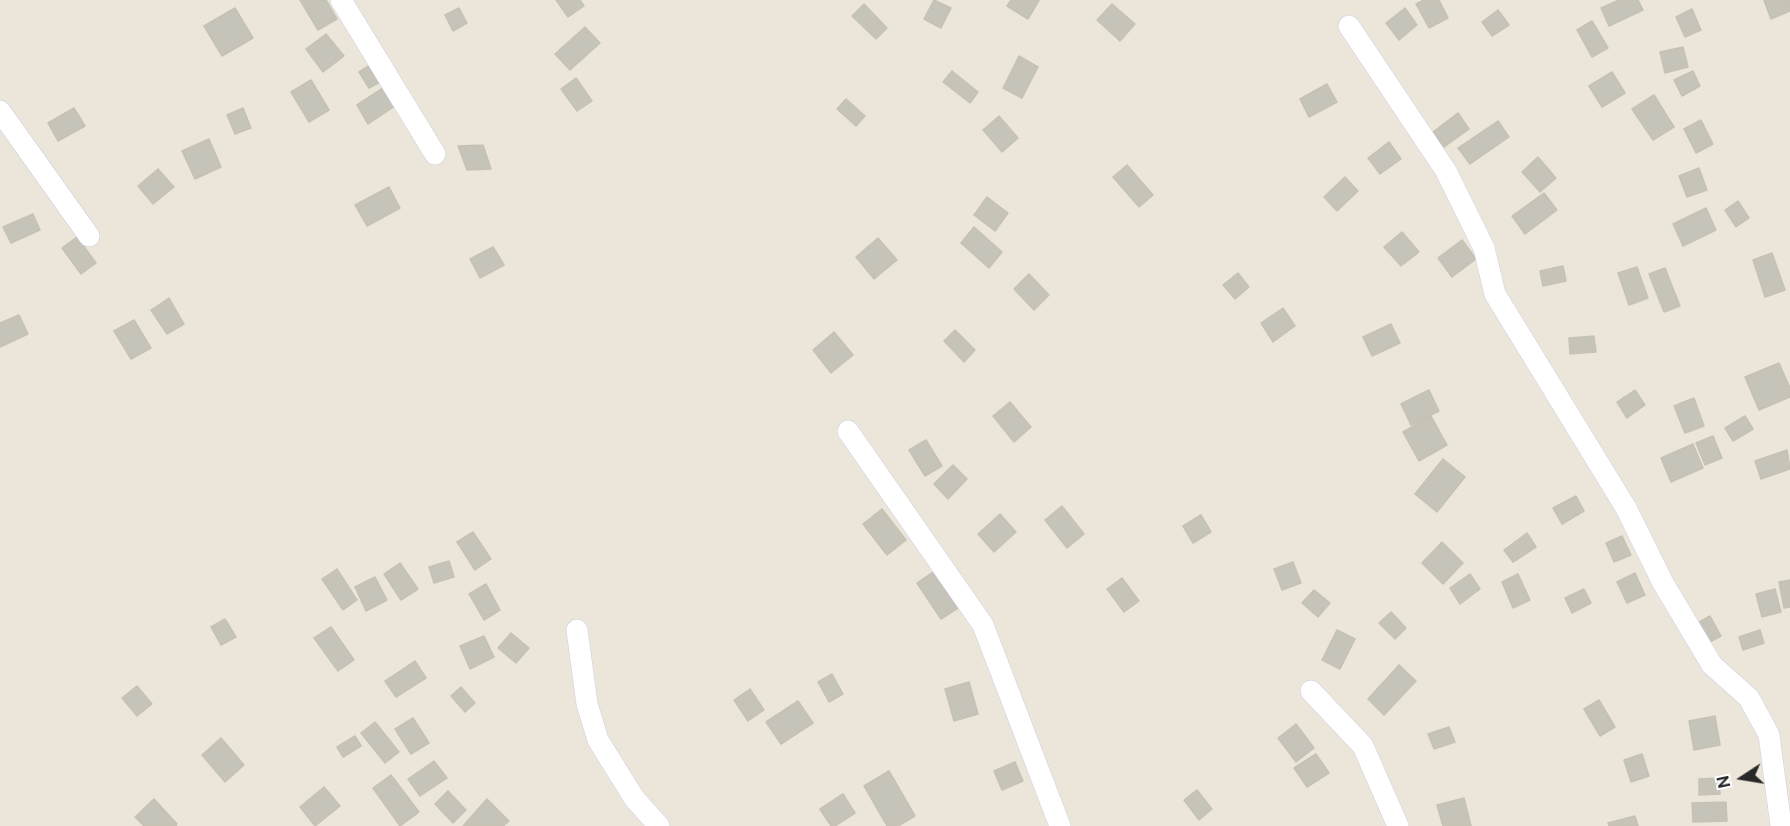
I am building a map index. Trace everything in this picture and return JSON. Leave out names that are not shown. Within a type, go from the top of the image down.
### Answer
[{"type":"street","points":[[341,0],[435,154]]},
{"type":"street","points":[[1349,26],[1446,171],[1484,248],[1495,294],[1626,508],[1682,614],[1712,665],[1749,698],[1764,726],[1771,746],[1782,826]]},
{"type":"street","points":[[0,111],[89,236]]},
{"type":"street","points":[[848,431],[983,625],[1060,826]]},
{"type":"street","points":[[577,630],[587,704],[598,740],[634,798],[659,826]]},
{"type":"street","points":[[1311,692],[1363,746],[1398,826]]},
{"type":"building","points":[[300,0],[326,0],[337,19],[318,30]]},
{"type":"building","points":[[556,0],[580,0],[584,6],[568,17]]},
{"type":"building","points":[[934,0],[951,8],[941,28],[924,19]]},
{"type":"building","points":[[1011,0],[1039,0],[1028,19],[1007,6]]},
{"type":"building","points":[[1424,0],[1439,0],[1448,18],[1429,28],[1416,4]]},
{"type":"building","points":[[1619,0],[1638,0],[1643,10],[1609,26],[1601,8]]},
{"type":"building","points":[[1764,0],[1790,0],[1790,11],[1771,19]]},
{"type":"building","points":[[864,4],[887,28],[876,39],[852,16]]},
{"type":"building","points":[[1112,4],[1135,24],[1120,41],[1097,20]]},
{"type":"building","points":[[235,8],[253,38],[222,56],[204,26]]},
{"type":"building","points":[[459,8],[467,23],[453,31],[445,15]]},
{"type":"building","points":[[1405,8],[1417,25],[1399,40],[1386,23]]},
{"type":"building","points":[[1692,9],[1701,30],[1685,37],[1676,17]]},
{"type":"building","points":[[1498,10],[1509,25],[1492,36],[1482,22]]},
{"type":"building","points":[[1592,21],[1608,48],[1592,57],[1577,30]]},
{"type":"building","points":[[585,27],[600,43],[570,70],[555,54]]},
{"type":"building","points":[[326,34],[344,56],[323,72],[306,49]]},
{"type":"building","points":[[1683,47],[1688,67],[1665,73],[1660,52]]},
{"type":"building","points":[[1019,56],[1038,67],[1022,98],[1003,88]]},
{"type":"building","points":[[370,65],[380,82],[369,88],[359,72]]},
{"type":"building","points":[[952,71],[978,92],[970,103],[943,82]]},
{"type":"building","points":[[1693,71],[1700,86],[1682,96],[1674,80]]},
{"type":"building","points":[[1612,72],[1625,93],[1602,107],[1589,86]]},
{"type":"building","points":[[576,78],[592,101],[577,111],[561,89]]},
{"type":"building","points":[[311,80],[329,110],[309,122],[291,92]]},
{"type":"building","points":[[1327,84],[1337,102],[1309,117],[1300,99]]},
{"type":"building","points":[[383,88],[395,106],[368,124],[357,105]]},
{"type":"building","points":[[1654,95],[1674,127],[1653,140],[1632,109]]},
{"type":"building","points":[[846,99],[865,116],[856,126],[837,109]]},
{"type":"building","points":[[74,108],[85,126],[58,141],[48,123]]},
{"type":"building","points":[[243,108],[251,128],[235,134],[227,115]]},
{"type":"building","points":[[1458,113],[1469,129],[1444,147],[1433,132]]},
{"type":"building","points":[[999,116],[1018,138],[1002,152],[983,130]]},
{"type":"building","points":[[1701,120],[1713,144],[1696,153],[1684,129]]},
{"type":"building","points":[[1498,121],[1509,137],[1470,164],[1458,148]]},
{"type":"building","points":[[209,139],[221,167],[195,179],[182,151]]},
{"type":"building","points":[[1389,142],[1401,159],[1380,174],[1368,158]]},
{"type":"building","points":[[483,145],[491,169],[467,170],[458,146]]},
{"type":"building","points":[[1538,157],[1556,178],[1540,192],[1522,172]]},
{"type":"building","points":[[1127,165],[1153,195],[1139,207],[1113,177]]},
{"type":"building","points":[[1699,168],[1707,190],[1687,197],[1679,176]]},
{"type":"building","points":[[158,169],[174,187],[153,204],[138,186]]},
{"type":"building","points":[[1345,177],[1358,191],[1337,211],[1324,197]]},
{"type":"building","points":[[389,187],[400,208],[367,226],[355,205]]},
{"type":"building","points":[[1544,193],[1557,210],[1525,234],[1512,216]]},
{"type":"building","points":[[987,197],[1008,213],[995,231],[974,215]]},
{"type":"building","points":[[1738,201],[1749,218],[1736,227],[1725,210]]},
{"type":"building","points":[[1706,208],[1716,230],[1683,246],[1673,224]]},
{"type":"building","points":[[33,214],[40,230],[11,243],[3,227]]},
{"type":"building","points":[[974,227],[1002,252],[989,268],[961,243]]},
{"type":"building","points":[[1402,232],[1419,252],[1401,266],[1384,247]]},
{"type":"building","points":[[77,237],[96,263],[81,274],[62,248]]},
{"type":"building","points":[[878,238],[897,260],[874,279],[856,257]]},
{"type":"building","points":[[1462,240],[1476,259],[1452,277],[1438,258]]},
{"type":"building","points":[[493,247],[504,265],[480,278],[470,259]]},
{"type":"building","points":[[1772,253],[1785,290],[1765,297],[1753,260]]},
{"type":"building","points":[[1563,266],[1566,281],[1543,286],[1540,271]]},
{"type":"building","points":[[1637,267],[1648,298],[1629,305],[1618,273]]},
{"type":"building","points":[[1665,268],[1680,306],[1664,312],[1649,274]]},
{"type":"building","points":[[1238,273],[1249,287],[1235,299],[1223,285]]},
{"type":"building","points":[[1029,274],[1049,295],[1034,310],[1014,289]]},
{"type":"building","points":[[169,298],[184,324],[167,334],[151,310]]},
{"type":"building","points":[[1283,308],[1295,326],[1273,342],[1261,323]]},
{"type":"building","points":[[19,315],[28,334],[0,347],[0,323]]},
{"type":"building","points":[[134,320],[151,348],[131,359],[114,331]]},
{"type":"building","points":[[1391,324],[1400,343],[1372,356],[1363,337]]},
{"type":"building","points":[[955,330],[975,350],[964,362],[944,341]]},
{"type":"building","points":[[834,332],[853,355],[831,373],[813,350]]},
{"type":"building","points":[[1594,336],[1596,352],[1570,354],[1569,338]]},
{"type":"building","points":[[1779,363],[1790,388],[1790,397],[1759,410],[1745,377]]},
{"type":"building","points":[[1429,390],[1439,411],[1411,425],[1401,404]]},
{"type":"building","points":[[1635,390],[1645,405],[1627,418],[1617,402]]},
{"type":"building","points":[[1694,398],[1704,426],[1685,433],[1674,406]]},
{"type":"building","points":[[1010,402],[1031,427],[1014,442],[993,416]]},
{"type":"building","points":[[1431,416],[1447,445],[1419,461],[1403,432]]},
{"type":"building","points":[[1745,416],[1753,429],[1733,441],[1725,428]]},
{"type":"building","points":[[1713,436],[1722,458],[1705,465],[1696,443]]},
{"type":"building","points":[[926,440],[942,466],[925,476],[909,450]]},
{"type":"building","points":[[1693,444],[1703,468],[1671,482],[1661,458]]},
{"type":"building","points":[[1787,450],[1790,469],[1761,479],[1755,461]]},
{"type":"building","points":[[1443,459],[1465,477],[1437,512],[1415,494]]},
{"type":"building","points":[[953,465],[967,479],[948,499],[934,484]]},
{"type":"building","points":[[1576,496],[1584,511],[1562,524],[1553,508]]},
{"type":"building","points":[[1062,506],[1084,534],[1067,548],[1045,520]]},
{"type":"building","points":[[882,509],[906,540],[887,555],[863,524]]},
{"type":"building","points":[[1000,514],[1016,532],[994,552],[978,534]]},
{"type":"building","points":[[1201,515],[1211,532],[1193,543],[1183,526]]},
{"type":"building","points":[[473,532],[491,559],[475,570],[457,542]]},
{"type":"building","points":[[1527,533],[1536,547],[1513,562],[1504,550]]},
{"type":"building","points":[[1622,536],[1631,555],[1614,562],[1606,543]]},
{"type":"building","points":[[1442,542],[1463,563],[1443,584],[1422,563]]},
{"type":"building","points":[[449,561],[454,577],[434,583],[429,567]]},
{"type":"building","points":[[1293,562],[1301,583],[1282,590],[1274,569]]},
{"type":"building","points":[[400,563],[418,589],[401,600],[384,574]]},
{"type":"building","points":[[337,569],[357,600],[343,610],[322,579]]},
{"type":"building","points":[[933,572],[958,608],[941,619],[917,583]]},
{"type":"building","points":[[1635,573],[1645,595],[1627,603],[1617,582]]},
{"type":"building","points":[[1470,574],[1480,589],[1460,604],[1450,588]]},
{"type":"building","points":[[1518,574],[1530,600],[1513,608],[1502,582]]},
{"type":"building","points":[[375,577],[387,600],[366,611],[355,587]]},
{"type":"building","points":[[1122,578],[1139,601],[1124,612],[1107,589]]},
{"type":"building","points":[[1790,580],[1790,607],[1784,608],[1779,582]]},
{"type":"building","points":[[486,584],[500,610],[484,620],[469,594]]},
{"type":"building","points":[[1584,589],[1591,603],[1572,613],[1565,598]]},
{"type":"building","points":[[1775,589],[1781,612],[1762,617],[1756,594]]},
{"type":"building","points":[[1314,590],[1330,603],[1318,617],[1302,603]]},
{"type":"building","points":[[1391,612],[1406,628],[1395,639],[1379,623]]},
{"type":"building","points":[[1710,616],[1721,636],[1704,645],[1694,625]]},
{"type":"building","points":[[225,619],[236,637],[221,645],[211,627]]},
{"type":"building","points":[[331,627],[354,660],[338,671],[314,638]]},
{"type":"building","points":[[1337,630],[1355,639],[1340,669],[1322,660]]},
{"type":"building","points":[[1760,630],[1764,643],[1743,650],[1739,637]]},
{"type":"building","points":[[511,633],[529,648],[516,663],[498,648]]},
{"type":"building","points":[[484,636],[494,657],[470,669],[460,646]]},
{"type":"building","points":[[415,661],[426,678],[396,697],[385,681]]},
{"type":"building","points":[[1399,665],[1416,681],[1384,715],[1368,699]]},
{"type":"building","points":[[832,674],[843,694],[829,702],[818,682]]},
{"type":"building","points":[[969,682],[978,714],[954,721],[945,689]]},
{"type":"building","points":[[137,686],[152,704],[137,716],[122,698]]},
{"type":"building","points":[[461,687],[475,703],[465,712],[451,696]]},
{"type":"building","points":[[750,689],[764,710],[748,721],[734,700]]},
{"type":"building","points":[[1599,700],[1615,727],[1600,736],[1584,709]]},
{"type":"building","points":[[798,701],[813,723],[781,744],[766,722]]},
{"type":"building","points":[[1715,716],[1720,745],[1694,750],[1689,721]]},
{"type":"building","points":[[413,718],[429,743],[411,754],[395,729]]},
{"type":"building","points":[[375,722],[399,752],[385,763],[361,733]]},
{"type":"building","points":[[1296,724],[1314,748],[1296,762],[1278,738]]},
{"type":"building","points":[[1449,727],[1455,742],[1434,749],[1428,734]]},
{"type":"building","points":[[355,736],[361,746],[343,757],[337,747]]},
{"type":"building","points":[[221,738],[244,765],[225,782],[202,755]]},
{"type":"building","points":[[1316,754],[1329,773],[1307,787],[1294,768]]},
{"type":"building","points":[[1642,754],[1649,776],[1631,782],[1624,760]]},
{"type":"building","points":[[434,761],[447,778],[420,796],[408,779]]},
{"type":"building","points":[[1015,762],[1023,781],[1002,790],[994,771]]},
{"type":"building","points":[[889,771],[915,816],[898,826],[887,826],[864,786]]},
{"type":"building","points":[[391,775],[419,812],[400,826],[373,788]]},
{"type":"building","points":[[1719,778],[1720,794],[1699,795],[1699,779]]},
{"type":"building","points":[[324,787],[340,806],[315,826],[300,807]]},
{"type":"building","points":[[1197,790],[1212,809],[1199,820],[1184,800]]},
{"type":"building","points":[[448,791],[466,810],[453,823],[435,804]]},
{"type":"building","points":[[843,794],[855,813],[835,826],[831,826],[820,809]]},
{"type":"building","points":[[1464,798],[1471,826],[1443,826],[1437,805]]},
{"type":"building","points":[[154,799],[177,824],[176,826],[144,826],[135,817]]},
{"type":"building","points":[[487,799],[509,821],[503,826],[463,826]]},
{"type":"building","points":[[1726,802],[1727,821],[1693,822],[1692,803]]},
{"type":"building","points":[[1635,816],[1638,826],[1609,826],[1608,823]]}]
